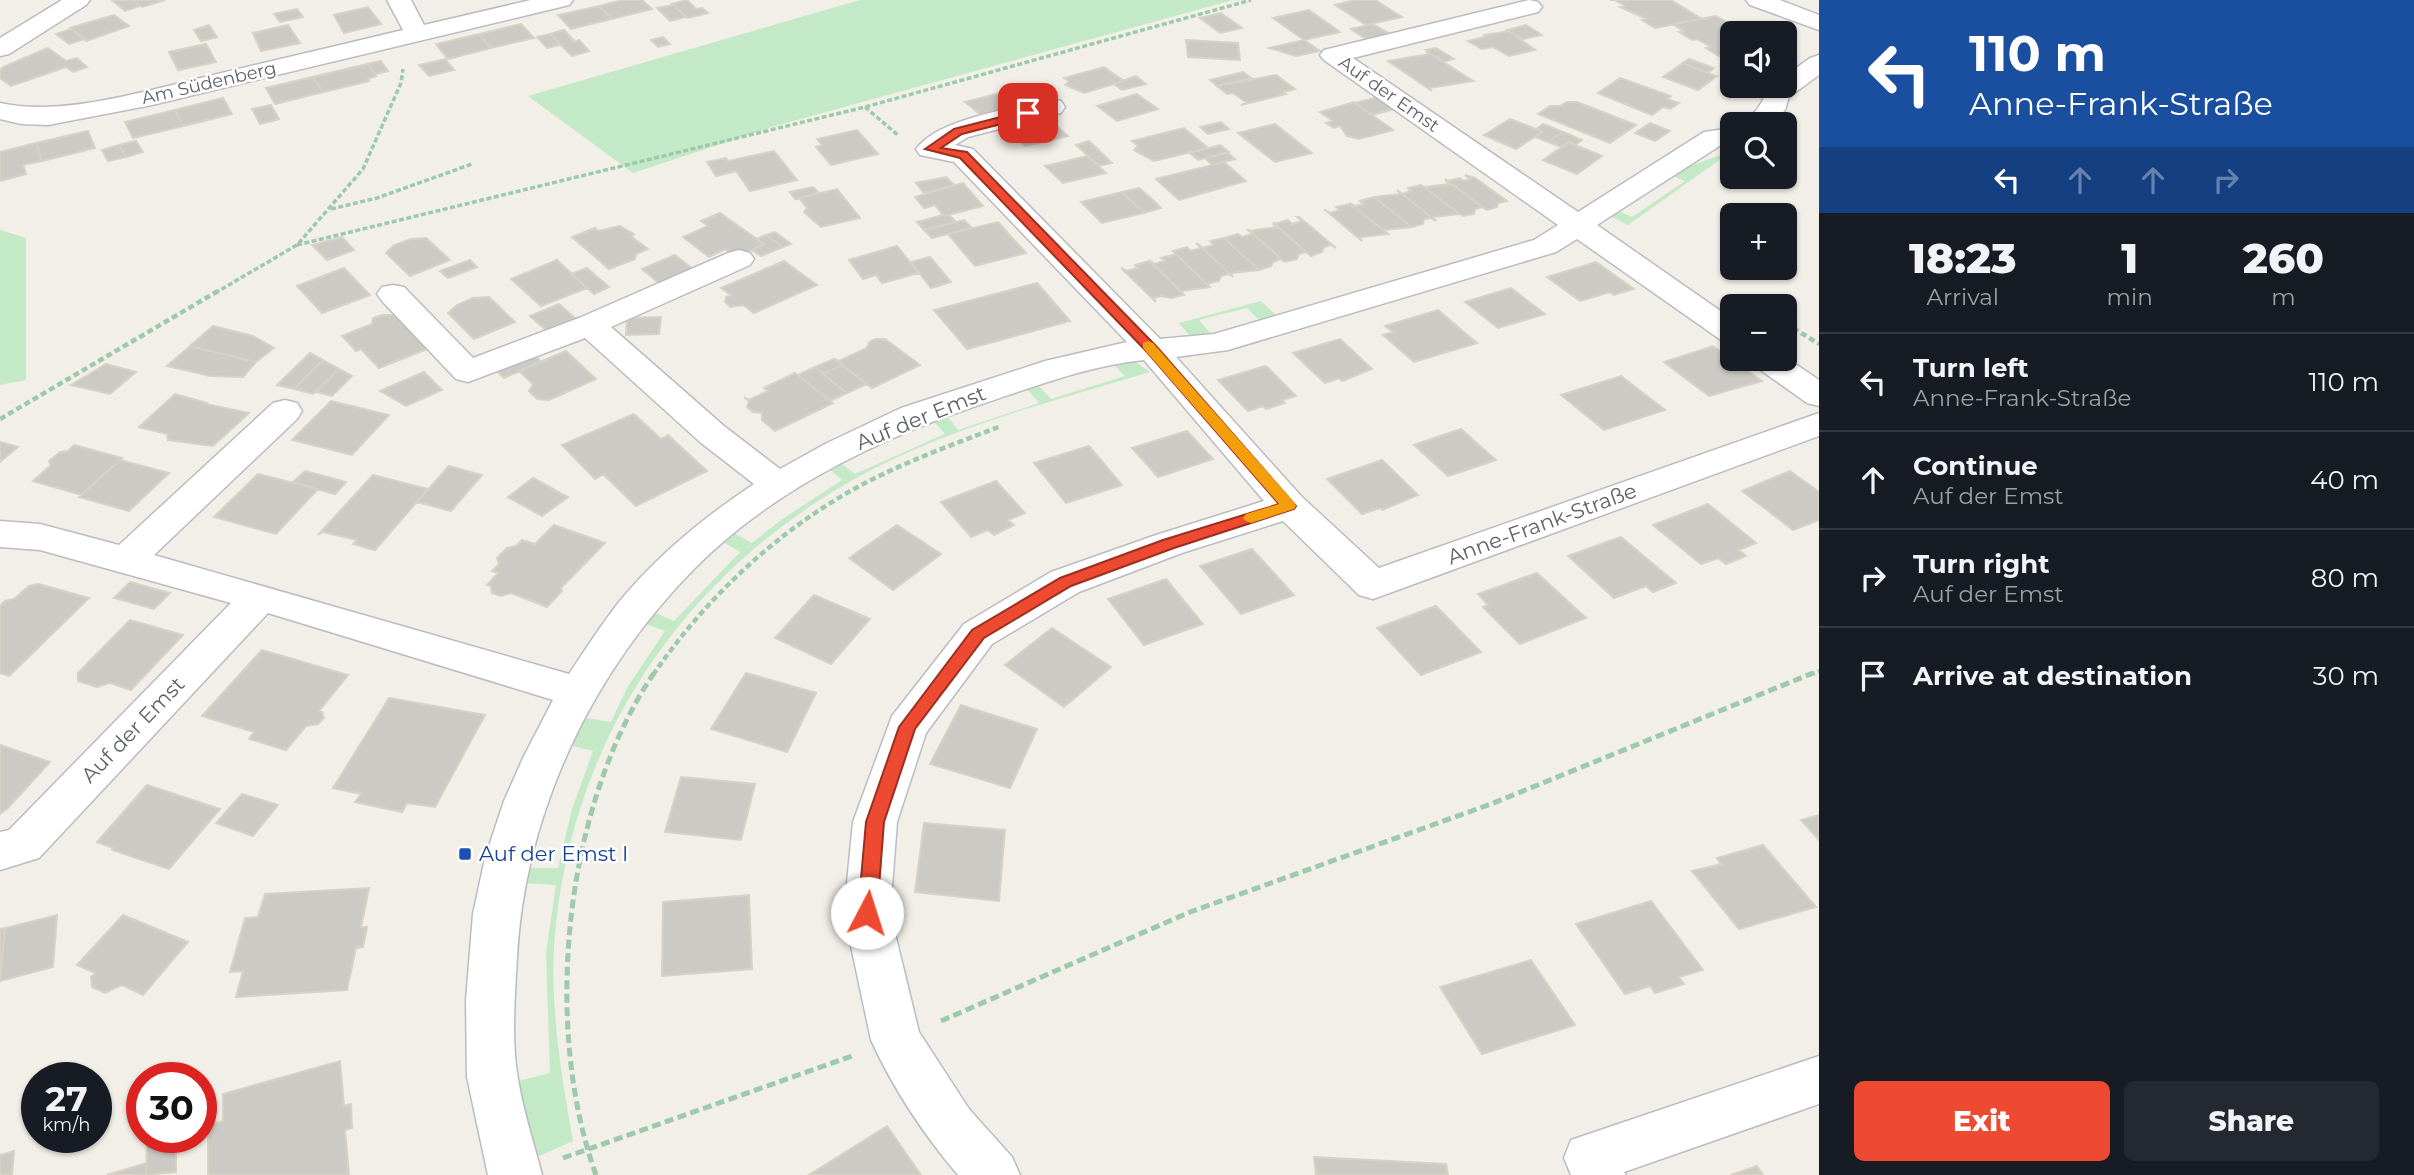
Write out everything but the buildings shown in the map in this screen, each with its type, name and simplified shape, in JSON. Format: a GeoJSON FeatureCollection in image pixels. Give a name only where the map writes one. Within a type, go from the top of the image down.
{"type":"FeatureCollection","features":[{"type":"Feature","properties":{"kind":"street"},"geometry":{"type":"LineString","coordinates":[[0,49],[78,0]]}},
{"type":"Feature","properties":{"kind":"street"},"geometry":{"type":"LineString","coordinates":[[399,0],[408,36]]}},
{"type":"Feature","properties":{"kind":"street","name":"Am Südenberg"},"geometry":{"type":"LineString","coordinates":[[0,111],[21,116],[48,117],[152,97],[561,0]]}},
{"type":"Feature","properties":{"kind":"street"},"geometry":{"type":"LineString","coordinates":[[1758,0],[1819,23]]}},
{"type":"Feature","properties":{"kind":"street","name":"Auf der Emst"},"geometry":{"type":"LineString","coordinates":[[1530,7],[1333,55],[1577,226]]}},
{"type":"Feature","properties":{"kind":"street"},"geometry":{"type":"LineString","coordinates":[[1770,112],[1777,94],[1819,63]]}},
{"type":"Feature","properties":{"kind":"street"},"geometry":{"type":"LineString","coordinates":[[1052,107],[958,131],[930,149],[963,155],[1152,349]]}},
{"type":"Feature","properties":{"kind":"street","name":"Auf der Emst"},"geometry":{"type":"LineString","coordinates":[[514,1175],[492,1077],[490,1000],[496,914],[508,858],[526,801],[544,758],[578,692],[633,612],[683,557],[738,512],[778,485],[837,452],[913,416],[1058,368],[1114,354],[1217,343],[1545,246],[1714,138],[1720,137]]}},
{"type":"Feature","properties":{"kind":"street"},"geometry":{"type":"LineString","coordinates":[[1577,226],[1720,325]]}},
{"type":"Feature","properties":{"kind":"street"},"geometry":{"type":"LineString","coordinates":[[393,293],[468,372],[590,325],[738,259]]}},
{"type":"Feature","properties":{"kind":"street"},"geometry":{"type":"LineString","coordinates":[[590,325],[712,434],[778,485]]}},
{"type":"Feature","properties":{"kind":"street","name":"Anne-Frank-Straße"},"geometry":{"type":"LineString","coordinates":[[1152,349],[1289,506],[1373,585],[1819,424]]}},
{"type":"Feature","properties":{"kind":"street"},"geometry":{"type":"LineString","coordinates":[[1784,371],[1819,396]]}},
{"type":"Feature","properties":{"kind":"street"},"geometry":{"type":"LineString","coordinates":[[126,560],[285,411]]}},
{"type":"Feature","properties":{"kind":"street"},"geometry":{"type":"LineString","coordinates":[[993,1175],[951,1127],[896,1040],[867,913],[875,822],[907,727],[978,634],[1065,582],[1169,544],[1289,506]]}},
{"type":"Feature","properties":{"kind":"street"},"geometry":{"type":"LineString","coordinates":[[0,534],[40,537],[126,560],[578,692]]}},
{"type":"Feature","properties":{"kind":"street","name":"Auf der Emst"},"geometry":{"type":"LineString","coordinates":[[0,851],[23,845],[260,597]]}},
{"type":"Feature","properties":{"kind":"street"},"geometry":{"type":"LineString","coordinates":[[1599,1175],[1590,1158],[1819,1080]]}},
{"type":"Feature","properties":{"kind":"path"},"geometry":{"type":"LineString","coordinates":[[0,419],[297,245],[864,107],[1251,0]]}},
{"type":"Feature","properties":{"kind":"path"},"geometry":{"type":"LineString","coordinates":[[297,245],[363,169],[401,83],[408,36]]}},
{"type":"Feature","properties":{"kind":"path"},"geometry":{"type":"LineString","coordinates":[[330,209],[377,198],[472,163]]}},
{"type":"Feature","properties":{"kind":"path"},"geometry":{"type":"LineString","coordinates":[[1797,330],[1819,344]]}},
{"type":"Feature","properties":{"kind":"path"},"geometry":{"type":"LineString","coordinates":[[596,1175],[585,1149],[569,1033],[567,951],[577,859],[601,778],[638,696],[698,615],[766,549],[838,499],[921,457],[1010,423]]}},
{"type":"Feature","properties":{"kind":"path"},"geometry":{"type":"LineString","coordinates":[[553,1162],[896,1040],[1190,912],[1491,804],[1819,671]]}},
{"type":"Feature","properties":{"kind":"green space"},"geometry":{"type":"Polygon","coordinates":[[[860,0],[1233,0],[775,126],[633,173],[528,96],[860,0]]]}},
{"type":"Feature","properties":{"kind":"green space"},"geometry":{"type":"Polygon","coordinates":[[[1720,155],[1720,160],[1628,225],[1608,215],[1614,209],[1632,217],[1685,181],[1668,174],[1720,155]]]}},
{"type":"Feature","properties":{"kind":"green space"},"geometry":{"type":"Polygon","coordinates":[[[0,230],[26,238],[26,380],[0,385],[0,230]]]}},
{"type":"Feature","properties":{"kind":"green space"},"geometry":{"type":"Polygon","coordinates":[[[1261,301],[1276,315],[1259,320],[1247,308],[1199,320],[1210,333],[1189,335],[1179,323],[1261,301]]]}},
{"type":"Feature","properties":{"kind":"green space"},"geometry":{"type":"Polygon","coordinates":[[[1123,361],[1137,363],[1150,372],[1008,415],[938,440],[871,470],[807,509],[749,554],[697,605],[653,661],[616,723],[587,789],[566,860],[555,934],[554,986],[560,1064],[573,1141],[530,1160],[515,1082],[550,1073],[546,953],[556,885],[522,883],[525,868],[558,868],[572,809],[593,751],[565,744],[581,717],[611,722],[627,688],[665,631],[641,622],[651,611],[674,621],[740,552],[721,541],[734,533],[752,543],[781,520],[842,480],[828,468],[838,461],[855,474],[945,434],[933,420],[946,415],[958,430],[1039,403],[1027,389],[1039,386],[1051,399],[1125,376],[1113,364],[1123,361]]]}},
{"type":"Feature","properties":{"kind":"slow traffic"},"geometry":{"type":"LineString","coordinates":[[1148,346],[1289,506],[1251,518]]}},
{"type":"Feature","properties":{"kind":"place","name":"Auf der Emst I"},"geometry":{"type":"Point","coordinates":[465,854]}},
{"type":"Feature","properties":{"kind":"route"},"geometry":{"type":"LineString","coordinates":[[867,913],[875,822],[907,727],[978,634],[1065,582],[1169,544],[1289,506],[1152,349],[963,155],[930,149],[958,131],[1028,113]]}}]}
